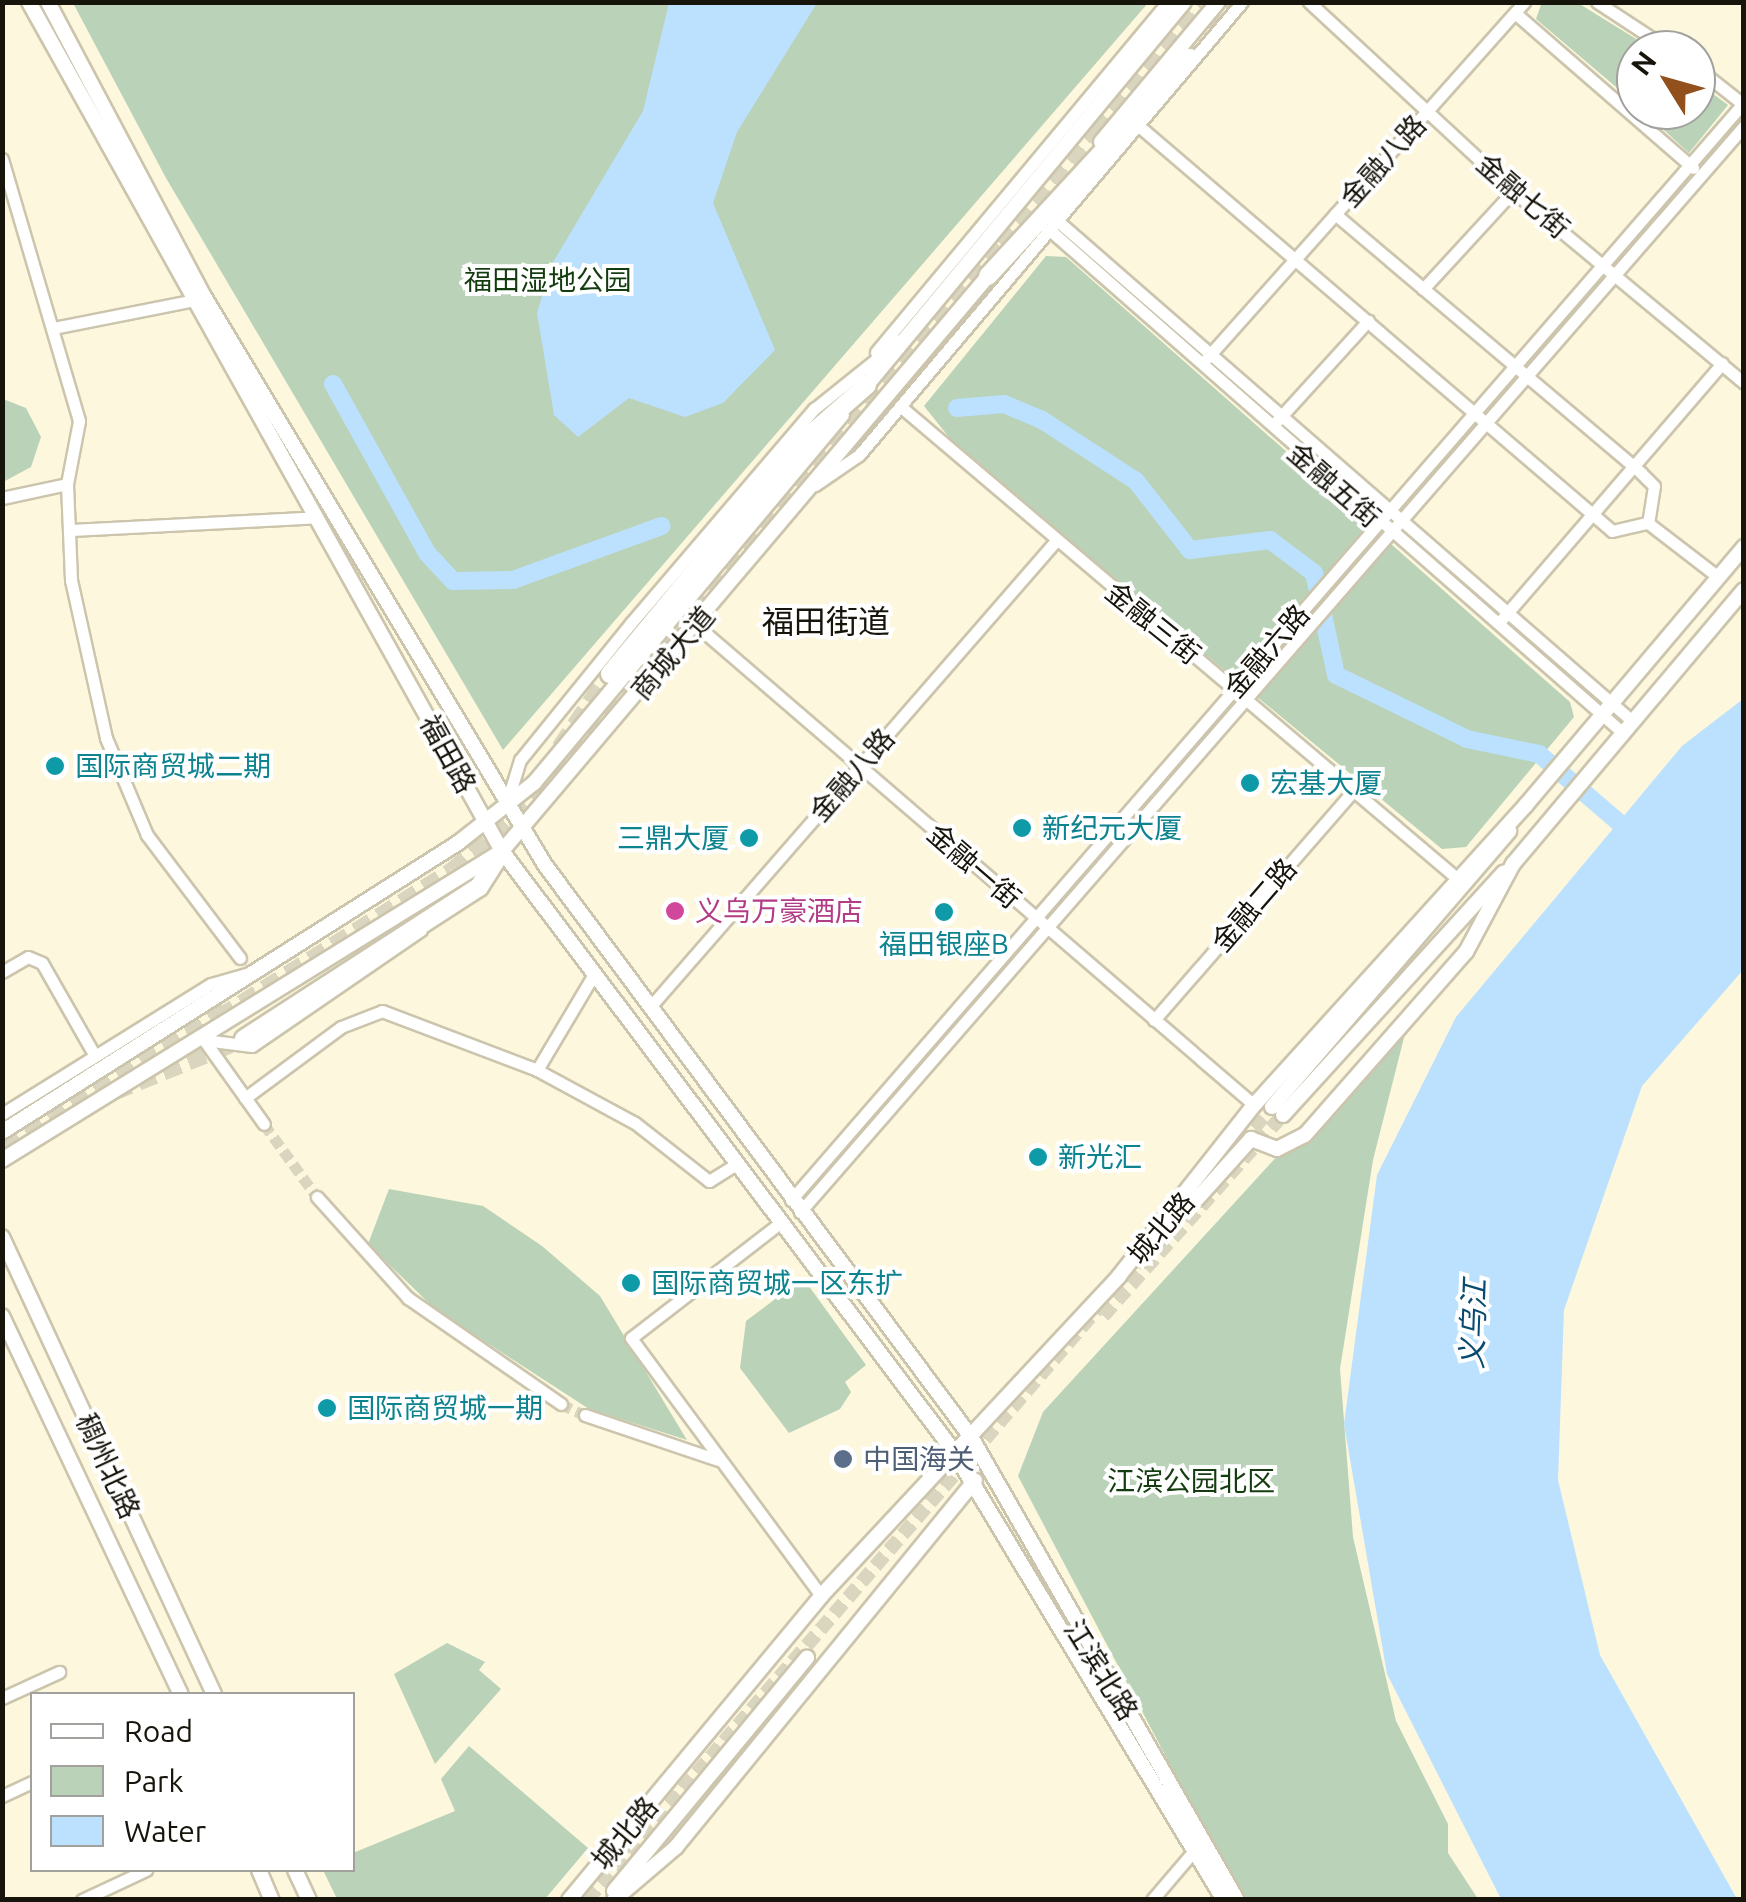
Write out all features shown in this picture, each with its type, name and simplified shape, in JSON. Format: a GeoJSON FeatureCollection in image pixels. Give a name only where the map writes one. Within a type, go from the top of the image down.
{"type":"FeatureCollection","features":[{"type":"Feature","properties":{"kind":"highway"},"geometry":{"type":"LineString","coordinates":[[988,276],[1189,58]]}},
{"type":"Feature","properties":{"kind":"highway"},"geometry":{"type":"LineString","coordinates":[[610,674],[801,442],[867,385]]}},
{"type":"Feature","properties":{"kind":"highway"},"geometry":{"type":"LineString","coordinates":[[244,1038],[479,887],[502,851]]}},
{"type":"Feature","properties":{"kind":"main road","name":"福田路"},"geometry":{"type":"LineString","coordinates":[[29,2],[200,299],[524,830],[796,1206],[974,1442]]}},
{"type":"Feature","properties":{"kind":"main road","name":"福田路"},"geometry":{"type":"LineString","coordinates":[[48,2],[317,518],[502,851],[952,1449]]}},
{"type":"Feature","properties":{"kind":"main road","name":"商城大道"},"geometry":{"type":"LineString","coordinates":[[2,1132],[254,972],[507,802],[594,714],[1184,2]]}},
{"type":"Feature","properties":{"kind":"main road","name":"商城大道"},"geometry":{"type":"LineString","coordinates":[[2,1160],[204,1040],[502,851],[524,830],[1218,2]]}},
{"type":"Feature","properties":{"kind":"main road","name":"城北路"},"geometry":{"type":"LineString","coordinates":[[974,1442],[1187,1198],[1254,1104],[1453,875],[1531,800],[1744,547]]}},
{"type":"Feature","properties":{"kind":"main road","name":"城北路"},"geometry":{"type":"LineString","coordinates":[[569,1900],[821,1596],[952,1449],[974,1442],[1251,1139],[1278,1150],[1305,1135],[1466,952],[1513,864],[1744,590]]}},
{"type":"Feature","properties":{"kind":"main road"},"geometry":{"type":"LineString","coordinates":[[1513,864],[1278,1111],[1531,800]]}},
{"type":"Feature","properties":{"kind":"main road","name":"稠州北路"},"geometry":{"type":"LineString","coordinates":[[2,1237],[213,1692]]}},
{"type":"Feature","properties":{"kind":"main road","name":"稠州北路"},"geometry":{"type":"LineString","coordinates":[[2,1316],[180,1692]]}},
{"type":"Feature","properties":{"kind":"main road"},"geometry":{"type":"LineString","coordinates":[[974,1442],[974,1486]]}},
{"type":"Feature","properties":{"kind":"main road","name":"江滨北路"},"geometry":{"type":"LineString","coordinates":[[974,1442],[1011,1520],[1199,1845],[1224,1900]]}},
{"type":"Feature","properties":{"kind":"main road","name":"江滨北路"},"geometry":{"type":"LineString","coordinates":[[952,1449],[1237,1900]]}},
{"type":"Feature","properties":{"kind":"main road","name":"城北路"},"geometry":{"type":"LineString","coordinates":[[614,1900],[676,1847],[974,1486]]}},
{"type":"Feature","properties":{"kind":"main road"},"geometry":{"type":"LineString","coordinates":[[607,1900],[807,1658]]}},
{"type":"Feature","properties":{"kind":"main road"},"geometry":{"type":"LineString","coordinates":[[260,1872],[272,1900]]}},
{"type":"Feature","properties":{"kind":"main road"},"geometry":{"type":"LineString","coordinates":[[296,1872],[309,1900]]}},
{"type":"Feature","properties":{"kind":"street"},"geometry":{"type":"LineString","coordinates":[[507,802],[520,760],[606,653],[806,419],[867,362],[1168,2]]}},
{"type":"Feature","properties":{"kind":"street"},"geometry":{"type":"LineString","coordinates":[[811,488],[859,455],[1056,227],[1242,2]]}},
{"type":"Feature","properties":{"kind":"street","name":"金融七街"},"geometry":{"type":"LineString","coordinates":[[1309,2],[1513,191],[1744,383]]}},
{"type":"Feature","properties":{"kind":"street","name":"金融八路"},"geometry":{"type":"LineString","coordinates":[[1205,360],[1524,2]]}},
{"type":"Feature","properties":{"kind":"street"},"geometry":{"type":"LineString","coordinates":[[1597,2],[1640,30]]}},
{"type":"Feature","properties":{"kind":"street"},"geometry":{"type":"LineString","coordinates":[[1515,13],[1701,174]]}},
{"type":"Feature","properties":{"kind":"street"},"geometry":{"type":"LineString","coordinates":[[1716,83],[1743,103]]}},
{"type":"Feature","properties":{"kind":"street","name":"金融六路"},"geometry":{"type":"LineString","coordinates":[[796,1206],[1035,918],[1743,103]]}},
{"type":"Feature","properties":{"kind":"street","name":"金融六路"},"geometry":{"type":"LineString","coordinates":[[796,1206],[1047,929],[1744,126]]}},
{"type":"Feature","properties":{"kind":"street"},"geometry":{"type":"LineString","coordinates":[[1140,127],[1612,531],[1648,523]]}},
{"type":"Feature","properties":{"kind":"street"},"geometry":{"type":"LineString","coordinates":[[2,158],[82,444],[68,484],[71,580],[106,738],[147,835],[240,958]]}},
{"type":"Feature","properties":{"kind":"street"},"geometry":{"type":"LineString","coordinates":[[1424,290],[1513,191]]}},
{"type":"Feature","properties":{"kind":"street"},"geometry":{"type":"LineString","coordinates":[[1334,214],[1654,486],[1648,523]]}},
{"type":"Feature","properties":{"kind":"street","name":"金融五街"},"geometry":{"type":"LineString","coordinates":[[1056,227],[1205,360],[1270,429],[1378,524],[1600,717],[1626,726]]}},
{"type":"Feature","properties":{"kind":"street"},"geometry":{"type":"LineString","coordinates":[[52,328],[200,299]]}},
{"type":"Feature","properties":{"kind":"street"},"geometry":{"type":"LineString","coordinates":[[1270,429],[1368,321]]}},
{"type":"Feature","properties":{"kind":"street"},"geometry":{"type":"LineString","coordinates":[[867,362],[908,336]]}},
{"type":"Feature","properties":{"kind":"street","name":"金融五街"},"geometry":{"type":"LineString","coordinates":[[1205,360],[1282,417],[1613,702],[1626,726]]}},
{"type":"Feature","properties":{"kind":"street"},"geometry":{"type":"LineString","coordinates":[[1496,625],[1722,363]]}},
{"type":"Feature","properties":{"kind":"street","name":"金融三街"},"geometry":{"type":"LineString","coordinates":[[900,406],[1054,542],[1247,699],[1453,875]]}},
{"type":"Feature","properties":{"kind":"street"},"geometry":{"type":"LineString","coordinates":[[2,498],[68,484]]}},
{"type":"Feature","properties":{"kind":"street"},"geometry":{"type":"LineString","coordinates":[[72,530],[317,518]]}},
{"type":"Feature","properties":{"kind":"street"},"geometry":{"type":"LineString","coordinates":[[1648,523],[1718,577]]}},
{"type":"Feature","properties":{"kind":"street","name":"金融八路"},"geometry":{"type":"LineString","coordinates":[[650,1007],[1054,542]]}},
{"type":"Feature","properties":{"kind":"street","name":"金融一街"},"geometry":{"type":"LineString","coordinates":[[696,625],[1254,1104]]}},
{"type":"Feature","properties":{"kind":"street","name":"金融二路"},"geometry":{"type":"LineString","coordinates":[[1154,1020],[1354,790]]}},
{"type":"Feature","properties":{"kind":"street"},"geometry":{"type":"LineString","coordinates":[[204,1040],[252,1046],[393,957],[430,918]]}},
{"type":"Feature","properties":{"kind":"street"},"geometry":{"type":"LineString","coordinates":[[2,972],[28,958],[42,964],[95,1056]]}},
{"type":"Feature","properties":{"kind":"street"},"geometry":{"type":"LineString","coordinates":[[2,1114],[211,984],[254,972]]}},
{"type":"Feature","properties":{"kind":"street"},"geometry":{"type":"LineString","coordinates":[[537,1070],[594,974]]}},
{"type":"Feature","properties":{"kind":"street"},"geometry":{"type":"LineString","coordinates":[[245,1098],[341,1027],[382,1011],[537,1070],[635,1123],[709,1181],[736,1164]]}},
{"type":"Feature","properties":{"kind":"street"},"geometry":{"type":"LineString","coordinates":[[204,1040],[264,1124]]}},
{"type":"Feature","properties":{"kind":"street"},"geometry":{"type":"LineString","coordinates":[[317,1197],[408,1298],[561,1404]]}},
{"type":"Feature","properties":{"kind":"street"},"geometry":{"type":"LineString","coordinates":[[780,1223],[631,1338],[821,1596]]}},
{"type":"Feature","properties":{"kind":"street"},"geometry":{"type":"LineString","coordinates":[[585,1415],[718,1460]]}},
{"type":"Feature","properties":{"kind":"street"},"geometry":{"type":"LineString","coordinates":[[2,1698],[59,1672]]}},
{"type":"Feature","properties":{"kind":"street"},"geometry":{"type":"LineString","coordinates":[[2,1796],[30,1783]]}},
{"type":"Feature","properties":{"kind":"street"},"geometry":{"type":"LineString","coordinates":[[1152,1900],[1199,1845]]}},
{"type":"Feature","properties":{"kind":"street"},"geometry":{"type":"LineString","coordinates":[[82,1900],[142,1872]]}},
{"type":"Feature","properties":{"kind":"green space"},"geometry":{"type":"Polygon","coordinates":[[[1542,2],[1578,3],[1622,30],[1616,30],[1616,87],[1536,19],[1542,2]]]}},
{"type":"Feature","properties":{"kind":"green space","name":"福田湿地公园"},"geometry":{"type":"Polygon","coordinates":[[[73,3],[1148,3],[503,750],[166,178],[73,3]]]}},
{"type":"Feature","properties":{"kind":"green space"},"geometry":{"type":"Polygon","coordinates":[[[1716,96],[1728,105],[1716,120],[1716,96]]]}},
{"type":"Feature","properties":{"kind":"green space"},"geometry":{"type":"Polygon","coordinates":[[[1664,130],[1708,130],[1689,153],[1664,130]]]}},
{"type":"Feature","properties":{"kind":"green space"},"geometry":{"type":"Polygon","coordinates":[[[1046,256],[1066,257],[1570,702],[1574,717],[1466,847],[1442,849],[964,456],[924,406],[1046,256]]]}},
{"type":"Feature","properties":{"kind":"green space"},"geometry":{"type":"Polygon","coordinates":[[[3,399],[26,408],[41,437],[31,467],[3,482],[3,399]]]}},
{"type":"Feature","properties":{"kind":"green space","name":"江滨公园北区"},"geometry":{"type":"Polygon","coordinates":[[[1411,1010],[1373,1160],[1340,1369],[1353,1537],[1396,1721],[1448,1824],[1448,1853],[1478,1899],[1241,1899],[1018,1476],[1043,1412],[1411,1010]]]}},
{"type":"Feature","properties":{"kind":"green space"},"geometry":{"type":"Polygon","coordinates":[[[389,1189],[483,1206],[542,1246],[600,1296],[687,1440],[589,1409],[435,1309],[368,1244],[389,1189]]]}},
{"type":"Feature","properties":{"kind":"green space"},"geometry":{"type":"Polygon","coordinates":[[[803,1278],[866,1365],[845,1382],[851,1392],[840,1409],[789,1433],[740,1368],[746,1321],[803,1278]]]}},
{"type":"Feature","properties":{"kind":"green space"},"geometry":{"type":"Polygon","coordinates":[[[447,1643],[485,1662],[479,1670],[501,1689],[435,1764],[394,1674],[447,1643]]]}},
{"type":"Feature","properties":{"kind":"green space"},"geometry":{"type":"Polygon","coordinates":[[[469,1746],[588,1848],[545,1899],[337,1899],[324,1872],[355,1872],[355,1852],[455,1811],[441,1779],[469,1746]]]}},
{"type":"Feature","properties":{"kind":"water"},"geometry":{"type":"Polygon","coordinates":[[[669,3],[817,3],[737,132],[713,203],[775,350],[723,403],[685,417],[629,398],[578,437],[554,415],[537,313],[552,264],[643,111],[669,3]]]}},
{"type":"Feature","properties":{"kind":"water","name":"义乌江"},"geometry":{"type":"Polygon","coordinates":[[[1743,699],[1743,970],[1642,1086],[1564,1310],[1558,1480],[1600,1655],[1737,1899],[1501,1899],[1387,1674],[1344,1424],[1377,1175],[1456,1017],[1682,746],[1743,699]]]}},
{"type":"Feature","properties":{"kind":"waterway"},"geometry":{"type":"LineString","coordinates":[[333,384],[427,553],[453,581],[513,580],[661,526]]}},
{"type":"Feature","properties":{"kind":"waterway"},"geometry":{"type":"LineString","coordinates":[[957,408],[1004,404],[1042,420],[1136,481],[1190,550],[1270,540],[1314,573],[1336,675],[1467,739],[1539,754],[1637,838]]}},
{"type":"Feature","properties":{"kind":"tunnel"},"geometry":{"type":"LineString","coordinates":[[1091,128],[1198,2]]}},
{"type":"Feature","properties":{"kind":"tunnel"},"geometry":{"type":"LineString","coordinates":[[1212,31],[1233,2]]}},
{"type":"Feature","properties":{"kind":"tunnel"},"geometry":{"type":"LineString","coordinates":[[1004,247],[1109,122]]}},
{"type":"Feature","properties":{"kind":"tunnel"},"geometry":{"type":"LineString","coordinates":[[533,794],[1005,233]]}},
{"type":"Feature","properties":{"kind":"tunnel"},"geometry":{"type":"LineString","coordinates":[[560,748],[610,674]]}},
{"type":"Feature","properties":{"kind":"tunnel"},"geometry":{"type":"LineString","coordinates":[[219,1018],[452,871],[546,791]]}},
{"type":"Feature","properties":{"kind":"tunnel"},"geometry":{"type":"LineString","coordinates":[[2,1145],[227,1003]]}},
{"type":"Feature","properties":{"kind":"tunnel"},"geometry":{"type":"LineString","coordinates":[[113,1092],[241,1040]]}},
{"type":"Feature","properties":{"kind":"tunnel"},"geometry":{"type":"LineString","coordinates":[[1240,1144],[1272,1107]]}},
{"type":"Feature","properties":{"kind":"tunnel"},"geometry":{"type":"LineString","coordinates":[[1103,1316],[1283,1115]]}},
{"type":"Feature","properties":{"kind":"tunnel"},"geometry":{"type":"LineString","coordinates":[[264,1124],[317,1197]]}},
{"type":"Feature","properties":{"kind":"tunnel"},"geometry":{"type":"LineString","coordinates":[[1135,1265],[1203,1187]]}},
{"type":"Feature","properties":{"kind":"tunnel"},"geometry":{"type":"LineString","coordinates":[[587,1900],[1105,1300]]}},
{"type":"Feature","properties":{"kind":"tunnel"},"geometry":{"type":"LineString","coordinates":[[561,1404],[585,1415]]}},
{"type":"Feature","properties":{"kind":"place","name":"国际商贸城二期"},"geometry":{"type":"Point","coordinates":[55,766]}},
{"type":"Feature","properties":{"kind":"place","name":"宏基大厦"},"geometry":{"type":"Point","coordinates":[1250,783]}},
{"type":"Feature","properties":{"kind":"place","name":"新纪元大厦"},"geometry":{"type":"Point","coordinates":[1022,828]}},
{"type":"Feature","properties":{"kind":"place","name":"三鼎大厦"},"geometry":{"type":"Point","coordinates":[749,838]}},
{"type":"Feature","properties":{"kind":"place","name":"义乌万豪酒店"},"geometry":{"type":"Point","coordinates":[675,911]}},
{"type":"Feature","properties":{"kind":"place","name":"福田银座B"},"geometry":{"type":"Point","coordinates":[944,912]}},
{"type":"Feature","properties":{"kind":"place","name":"新光汇"},"geometry":{"type":"Point","coordinates":[1038,1157]}},
{"type":"Feature","properties":{"kind":"place","name":"国际商贸城一区东扩"},"geometry":{"type":"Point","coordinates":[631,1283]}},
{"type":"Feature","properties":{"kind":"place","name":"国际商贸城一期"},"geometry":{"type":"Point","coordinates":[327,1408]}},
{"type":"Feature","properties":{"kind":"place","name":"中国海关"},"geometry":{"type":"Point","coordinates":[843,1459]}},
{"type":"Feature","properties":{"kind":"district","name":"福田街道"},"geometry":{"type":"Point","coordinates":[826,621]}}]}
